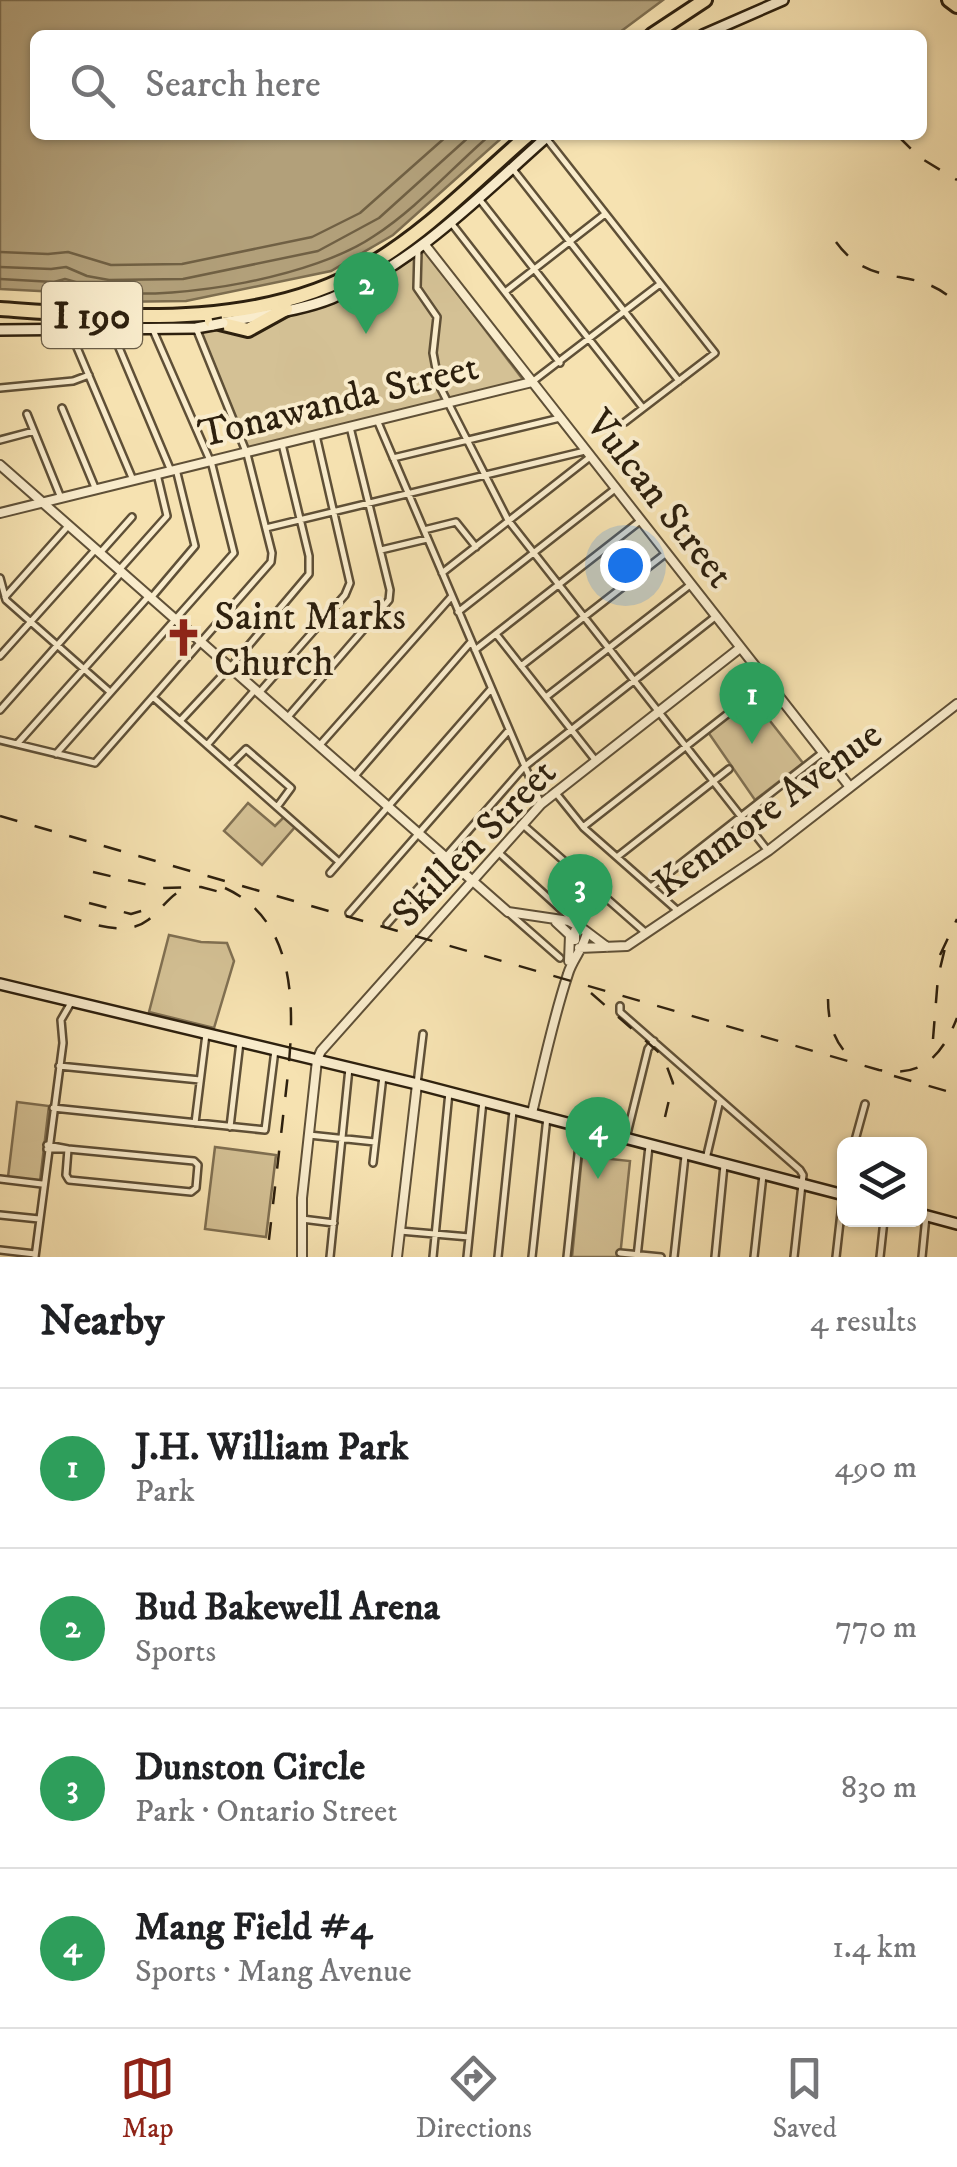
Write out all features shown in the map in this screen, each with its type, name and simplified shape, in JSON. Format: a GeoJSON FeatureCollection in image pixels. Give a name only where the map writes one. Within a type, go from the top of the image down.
{"type":"FeatureCollection","features":[{"type":"Feature","properties":{"kind":"highway"},"geometry":{"type":"LineString","coordinates":[[649,30],[693,0]]}},
{"type":"Feature","properties":{"kind":"highway"},"geometry":{"type":"LineString","coordinates":[[660,30],[705,0]]}},
{"type":"Feature","properties":{"kind":"highway"},"geometry":{"type":"LineString","coordinates":[[949,0],[957,6]]}},
{"type":"Feature","properties":{"kind":"highway","name":"I 190"},"geometry":{"type":"LineString","coordinates":[[0,306],[184,308],[254,300],[308,286],[362,262],[401,238],[513,140]]}},
{"type":"Feature","properties":{"kind":"highway","name":"I 190"},"geometry":{"type":"LineString","coordinates":[[0,306],[122,316],[184,315],[283,299],[326,286],[366,268],[434,220],[522,140]]}},
{"type":"Feature","properties":{"kind":"highway"},"geometry":{"type":"LineString","coordinates":[[184,315],[248,330],[286,309]]}},
{"type":"Feature","properties":{"kind":"main road"},"geometry":{"type":"LineString","coordinates":[[714,30],[783,0]]}},
{"type":"Feature","properties":{"kind":"main road"},"geometry":{"type":"LineString","coordinates":[[0,330],[196,328],[332,298],[382,274],[421,248],[544,140]]}},
{"type":"Feature","properties":{"kind":"main road"},"geometry":{"type":"LineString","coordinates":[[0,984],[837,1191]]}},
{"type":"Feature","properties":{"kind":"main road"},"geometry":{"type":"LineString","coordinates":[[927,1216],[957,1224]]}},
{"type":"Feature","properties":{"kind":"street"},"geometry":{"type":"LineString","coordinates":[[551,140],[715,353],[626,422]]}},
{"type":"Feature","properties":{"kind":"street"},"geometry":{"type":"LineString","coordinates":[[512,168],[679,381]]}},
{"type":"Feature","properties":{"kind":"street"},"geometry":{"type":"LineString","coordinates":[[478,198],[644,408]]}},
{"type":"Feature","properties":{"kind":"street"},"geometry":{"type":"LineString","coordinates":[[505,292],[605,214]]}},
{"type":"Feature","properties":{"kind":"street"},"geometry":{"type":"LineString","coordinates":[[450,222],[560,362]]}},
{"type":"Feature","properties":{"kind":"street"},"geometry":{"type":"LineString","coordinates":[[421,248],[416,288],[437,316],[434,361],[447,404],[509,521],[768,851]]}},
{"type":"Feature","properties":{"kind":"street","name":"Vulcan Street"},"geometry":{"type":"LineString","coordinates":[[421,248],[532,382],[850,787]]}},
{"type":"Feature","properties":{"kind":"street","name":"Tonawanda Street"},"geometry":{"type":"LineString","coordinates":[[0,513],[532,382],[660,284]]}},
{"type":"Feature","properties":{"kind":"street"},"geometry":{"type":"LineString","coordinates":[[69,328],[134,480]]}},
{"type":"Feature","properties":{"kind":"street"},"geometry":{"type":"LineString","coordinates":[[17,744],[195,546],[174,470],[110,328]]}},
{"type":"Feature","properties":{"kind":"street"},"geometry":{"type":"LineString","coordinates":[[56,754],[234,552],[210,462],[152,328]]}},
{"type":"Feature","properties":{"kind":"street"},"geometry":{"type":"LineString","coordinates":[[0,740],[95,763],[269,565],[272,553],[247,452],[196,328]]}},
{"type":"Feature","properties":{"kind":"street"},"geometry":{"type":"LineString","coordinates":[[0,388],[73,381],[88,375]]}},
{"type":"Feature","properties":{"kind":"street"},"geometry":{"type":"LineString","coordinates":[[62,408],[96,490]]}},
{"type":"Feature","properties":{"kind":"street"},"geometry":{"type":"LineString","coordinates":[[26,414],[61,498]]}},
{"type":"Feature","properties":{"kind":"street"},"geometry":{"type":"LineString","coordinates":[[393,458],[560,418]]}},
{"type":"Feature","properties":{"kind":"street"},"geometry":{"type":"LineString","coordinates":[[377,420],[540,804]]}},
{"type":"Feature","properties":{"kind":"street"},"geometry":{"type":"LineString","coordinates":[[287,718],[388,603],[390,590],[350,427]]}},
{"type":"Feature","properties":{"kind":"street"},"geometry":{"type":"LineString","coordinates":[[0,440],[34,431]]}},
{"type":"Feature","properties":{"kind":"street"},"geometry":{"type":"LineString","coordinates":[[207,744],[349,588],[350,575],[316,435]]}},
{"type":"Feature","properties":{"kind":"street"},"geometry":{"type":"LineString","coordinates":[[180,721],[307,578],[310,561],[282,444]]}},
{"type":"Feature","properties":{"kind":"street"},"geometry":{"type":"LineString","coordinates":[[266,528],[588,454]]}},
{"type":"Feature","properties":{"kind":"street"},"geometry":{"type":"LineString","coordinates":[[442,573],[588,454]]}},
{"type":"Feature","properties":{"kind":"street"},"geometry":{"type":"LineString","coordinates":[[0,465],[560,958]]}},
{"type":"Feature","properties":{"kind":"street"},"geometry":{"type":"LineString","coordinates":[[0,710],[167,516],[157,474]]}},
{"type":"Feature","properties":{"kind":"street"},"geometry":{"type":"LineString","coordinates":[[458,612],[615,489]]}},
{"type":"Feature","properties":{"kind":"street"},"geometry":{"type":"LineString","coordinates":[[0,656],[132,517]]}},
{"type":"Feature","properties":{"kind":"street"},"geometry":{"type":"LineString","coordinates":[[475,650],[640,521]]}},
{"type":"Feature","properties":{"kind":"street"},"geometry":{"type":"LineString","coordinates":[[424,530],[456,522],[476,547]]}},
{"type":"Feature","properties":{"kind":"street"},"geometry":{"type":"LineString","coordinates":[[5,597],[69,525]]}},
{"type":"Feature","properties":{"kind":"street"},"geometry":{"type":"LineString","coordinates":[[381,550],[427,538]]}},
{"type":"Feature","properties":{"kind":"street"},"geometry":{"type":"LineString","coordinates":[[522,666],[666,553]]}},
{"type":"Feature","properties":{"kind":"street"},"geometry":{"type":"LineString","coordinates":[[0,578],[5,597],[111,692]]}},
{"type":"Feature","properties":{"kind":"street"},"geometry":{"type":"LineString","coordinates":[[546,698],[690,585]]}},
{"type":"Feature","properties":{"kind":"street"},"geometry":{"type":"LineString","coordinates":[[319,746],[452,596]]}},
{"type":"Feature","properties":{"kind":"street"},"geometry":{"type":"LineString","coordinates":[[387,924],[524,766],[716,617]]}},
{"type":"Feature","properties":{"kind":"street"},"geometry":{"type":"LineString","coordinates":[[496,634],[596,760]]}},
{"type":"Feature","properties":{"kind":"street"},"geometry":{"type":"LineString","coordinates":[[354,777],[472,642]]}},
{"type":"Feature","properties":{"kind":"street","name":"Skillen Street"},"geometry":{"type":"LineString","coordinates":[[317,1060],[325,1046],[540,804],[740,648]]}},
{"type":"Feature","properties":{"kind":"street"},"geometry":{"type":"LineString","coordinates":[[582,827],[767,682]]}},
{"type":"Feature","properties":{"kind":"street"},"geometry":{"type":"LineString","coordinates":[[330,873],[492,689]]}},
{"type":"Feature","properties":{"kind":"street"},"geometry":{"type":"LineString","coordinates":[[0,693],[8,700]]}},
{"type":"Feature","properties":{"kind":"street"},"geometry":{"type":"LineString","coordinates":[[153,698],[340,862]]}},
{"type":"Feature","properties":{"kind":"street","name":"Kenmore Avenue"},"geometry":{"type":"LineString","coordinates":[[578,939],[607,948],[627,946],[768,851],[957,704]]}},
{"type":"Feature","properties":{"kind":"street"},"geometry":{"type":"LineString","coordinates":[[348,913],[509,730]]}},
{"type":"Feature","properties":{"kind":"street"},"geometry":{"type":"LineString","coordinates":[[230,765],[246,749],[291,789],[277,806]]}},
{"type":"Feature","properties":{"kind":"street"},"geometry":{"type":"LineString","coordinates":[[650,887],[822,753]]}},
{"type":"Feature","properties":{"kind":"street"},"geometry":{"type":"LineString","coordinates":[[617,857],[729,769]]}},
{"type":"Feature","properties":{"kind":"street"},"geometry":{"type":"LineString","coordinates":[[555,792],[582,827],[678,911]]}},
{"type":"Feature","properties":{"kind":"street"},"geometry":{"type":"LineString","coordinates":[[522,824],[646,933]]}},
{"type":"Feature","properties":{"kind":"street"},"geometry":{"type":"LineString","coordinates":[[498,852],[578,939]]}},
{"type":"Feature","properties":{"kind":"street"},"geometry":{"type":"LineString","coordinates":[[508,912],[542,917],[561,925],[578,939],[607,948]]}},
{"type":"Feature","properties":{"kind":"street"},"geometry":{"type":"LineString","coordinates":[[532,1113],[578,939]]}},
{"type":"Feature","properties":{"kind":"street"},"geometry":{"type":"LineString","coordinates":[[0,1250],[35,1256],[59,1066],[61,1020],[72,1001]]}},
{"type":"Feature","properties":{"kind":"street"},"geometry":{"type":"LineString","coordinates":[[620,1006],[620,1012],[800,1170],[794,1257]]}},
{"type":"Feature","properties":{"kind":"street"},"geometry":{"type":"LineString","coordinates":[[195,1123],[206,1034]]}},
{"type":"Feature","properties":{"kind":"street"},"geometry":{"type":"LineString","coordinates":[[398,1257],[423,1034]]}},
{"type":"Feature","properties":{"kind":"street"},"geometry":{"type":"LineString","coordinates":[[230,1127],[240,1042]]}},
{"type":"Feature","properties":{"kind":"street"},"geometry":{"type":"LineString","coordinates":[[626,1138],[648,1048],[654,1042]]}},
{"type":"Feature","properties":{"kind":"street"},"geometry":{"type":"LineString","coordinates":[[53,1108],[265,1130],[274,1050]]}},
{"type":"Feature","properties":{"kind":"street"},"geometry":{"type":"LineString","coordinates":[[302,1257],[308,1135],[317,1060]]}},
{"type":"Feature","properties":{"kind":"street"},"geometry":{"type":"LineString","coordinates":[[59,1066],[200,1080]]}},
{"type":"Feature","properties":{"kind":"street"},"geometry":{"type":"LineString","coordinates":[[330,1257],[349,1068]]}},
{"type":"Feature","properties":{"kind":"street"},"geometry":{"type":"LineString","coordinates":[[373,1163],[383,1076]]}},
{"type":"Feature","properties":{"kind":"street"},"geometry":{"type":"LineString","coordinates":[[432,1257],[449,1092]]}},
{"type":"Feature","properties":{"kind":"street"},"geometry":{"type":"LineString","coordinates":[[706,1159],[720,1100]]}},
{"type":"Feature","properties":{"kind":"street"},"geometry":{"type":"LineString","coordinates":[[467,1257],[483,1101]]}},
{"type":"Feature","properties":{"kind":"street"},"geometry":{"type":"LineString","coordinates":[[856,1137],[865,1104]]}},
{"type":"Feature","properties":{"kind":"street"},"geometry":{"type":"LineString","coordinates":[[498,1257],[513,1108]]}},
{"type":"Feature","properties":{"kind":"street"},"geometry":{"type":"LineString","coordinates":[[532,1257],[547,1117]]}},
{"type":"Feature","properties":{"kind":"street"},"geometry":{"type":"LineString","coordinates":[[568,1257],[581,1126]]}},
{"type":"Feature","properties":{"kind":"street"},"geometry":{"type":"LineString","coordinates":[[308,1135],[375,1142]]}},
{"type":"Feature","properties":{"kind":"street"},"geometry":{"type":"LineString","coordinates":[[637,1256],[649,1144]]}},
{"type":"Feature","properties":{"kind":"street"},"geometry":{"type":"LineString","coordinates":[[47,1147],[68,1149],[194,1161],[198,1166],[196,1188],[190,1192],[69,1180],[68,1149]]}},
{"type":"Feature","properties":{"kind":"street"},"geometry":{"type":"LineString","coordinates":[[674,1257],[685,1154]]}},
{"type":"Feature","properties":{"kind":"street"},"geometry":{"type":"LineString","coordinates":[[714,1257],[724,1164]]}},
{"type":"Feature","properties":{"kind":"street"},"geometry":{"type":"LineString","coordinates":[[754,1257],[763,1174]]}},
{"type":"Feature","properties":{"kind":"street"},"geometry":{"type":"LineString","coordinates":[[0,1179],[42,1184]]}},
{"type":"Feature","properties":{"kind":"street"},"geometry":{"type":"LineString","coordinates":[[0,1215],[39,1220]]}},
{"type":"Feature","properties":{"kind":"street"},"geometry":{"type":"LineString","coordinates":[[302,1220],[334,1223]]}},
{"type":"Feature","properties":{"kind":"street"},"geometry":{"type":"LineString","coordinates":[[836,1257],[840,1227]]}},
{"type":"Feature","properties":{"kind":"street"},"geometry":{"type":"LineString","coordinates":[[880,1257],[883,1227]]}},
{"type":"Feature","properties":{"kind":"street"},"geometry":{"type":"LineString","coordinates":[[922,1257],[923,1227]]}},
{"type":"Feature","properties":{"kind":"street"},"geometry":{"type":"LineString","coordinates":[[400,1231],[469,1237]]}},
{"type":"Feature","properties":{"kind":"street"},"geometry":{"type":"LineString","coordinates":[[620,1253],[661,1257]]}},
{"type":"Feature","properties":{"kind":"shaded area"},"geometry":{"type":"Polygon","coordinates":[[[425,251],[524,381],[248,448],[201,332],[335,300],[425,251]]]}},
{"type":"Feature","properties":{"kind":"shaded area"},"geometry":{"type":"Polygon","coordinates":[[[752,698],[803,763],[755,800],[708,732],[752,698]]]}},
{"type":"Feature","properties":{"kind":"shaded area"},"geometry":{"type":"Polygon","coordinates":[[[248,803],[275,826],[284,817],[295,827],[262,865],[224,831],[248,803]]]}},
{"type":"Feature","properties":{"kind":"shaded area"},"geometry":{"type":"Polygon","coordinates":[[[169,935],[227,943],[234,961],[214,1028],[149,1012],[169,935]]]}},
{"type":"Feature","properties":{"kind":"shaded area"},"geometry":{"type":"Polygon","coordinates":[[[17,1102],[49,1106],[40,1181],[8,1177],[17,1102]]]}},
{"type":"Feature","properties":{"kind":"shaded area"},"geometry":{"type":"Polygon","coordinates":[[[215,1147],[276,1155],[266,1237],[205,1229],[215,1147]]]}},
{"type":"Feature","properties":{"kind":"shaded area"},"geometry":{"type":"Polygon","coordinates":[[[582,1156],[630,1161],[620,1257],[572,1257],[582,1156]]]}},
{"type":"Feature","properties":{"kind":"water"},"geometry":{"type":"Polygon","coordinates":[[[0,0],[663,0],[623,30],[30,30],[30,140],[499,140],[393,235],[331,271],[186,301],[106,302],[74,296],[63,289],[0,289],[0,0]]]}},
{"type":"Feature","properties":{"kind":"railway"},"geometry":{"type":"LineString","coordinates":[[902,140],[919,157],[957,180]]}},
{"type":"Feature","properties":{"kind":"railway"},"geometry":{"type":"LineString","coordinates":[[836,242],[865,267],[926,284],[957,304]]}},
{"type":"Feature","properties":{"kind":"railway"},"geometry":{"type":"LineString","coordinates":[[0,816],[879,1070],[907,1071],[929,1061],[945,1043],[957,1018]]}},
{"type":"Feature","properties":{"kind":"railway"},"geometry":{"type":"LineString","coordinates":[[93,872],[161,888],[201,887],[220,892]]}},
{"type":"Feature","properties":{"kind":"railway"},"geometry":{"type":"LineString","coordinates":[[225,888],[253,907],[273,932],[290,994],[289,1063],[267,1257]]}},
{"type":"Feature","properties":{"kind":"railway"},"geometry":{"type":"LineString","coordinates":[[64,916],[107,927],[129,928],[148,920],[184,889]]}},
{"type":"Feature","properties":{"kind":"railway"},"geometry":{"type":"LineString","coordinates":[[89,903],[131,914],[155,907]]}},
{"type":"Feature","properties":{"kind":"railway"},"geometry":{"type":"LineString","coordinates":[[940,955],[957,919]]}},
{"type":"Feature","properties":{"kind":"railway"},"geometry":{"type":"LineString","coordinates":[[933,1039],[938,977],[946,944]]}},
{"type":"Feature","properties":{"kind":"railway"},"geometry":{"type":"LineString","coordinates":[[591,993],[663,1056],[673,1083],[665,1117]]}},
{"type":"Feature","properties":{"kind":"railway"},"geometry":{"type":"LineString","coordinates":[[828,999],[834,1034],[855,1061]]}},
{"type":"Feature","properties":{"kind":"railway"},"geometry":{"type":"LineString","coordinates":[[894,1076],[957,1094]]}},
{"type":"Feature","properties":{"kind":"place","name":"Bud Bakewell Arena"},"geometry":{"type":"Point","coordinates":[366,334]}},
{"type":"Feature","properties":{"kind":"place","name":"Saint Marks Church"},"geometry":{"type":"Point","coordinates":[184,638]}},
{"type":"Feature","properties":{"kind":"place","name":"J.H. William Park"},"geometry":{"type":"Point","coordinates":[752,744]}},
{"type":"Feature","properties":{"kind":"place","name":"Dunston Circle"},"geometry":{"type":"Point","coordinates":[580,936]}},
{"type":"Feature","properties":{"kind":"place","name":"Mang Field #4"},"geometry":{"type":"Point","coordinates":[598,1179]}}]}
